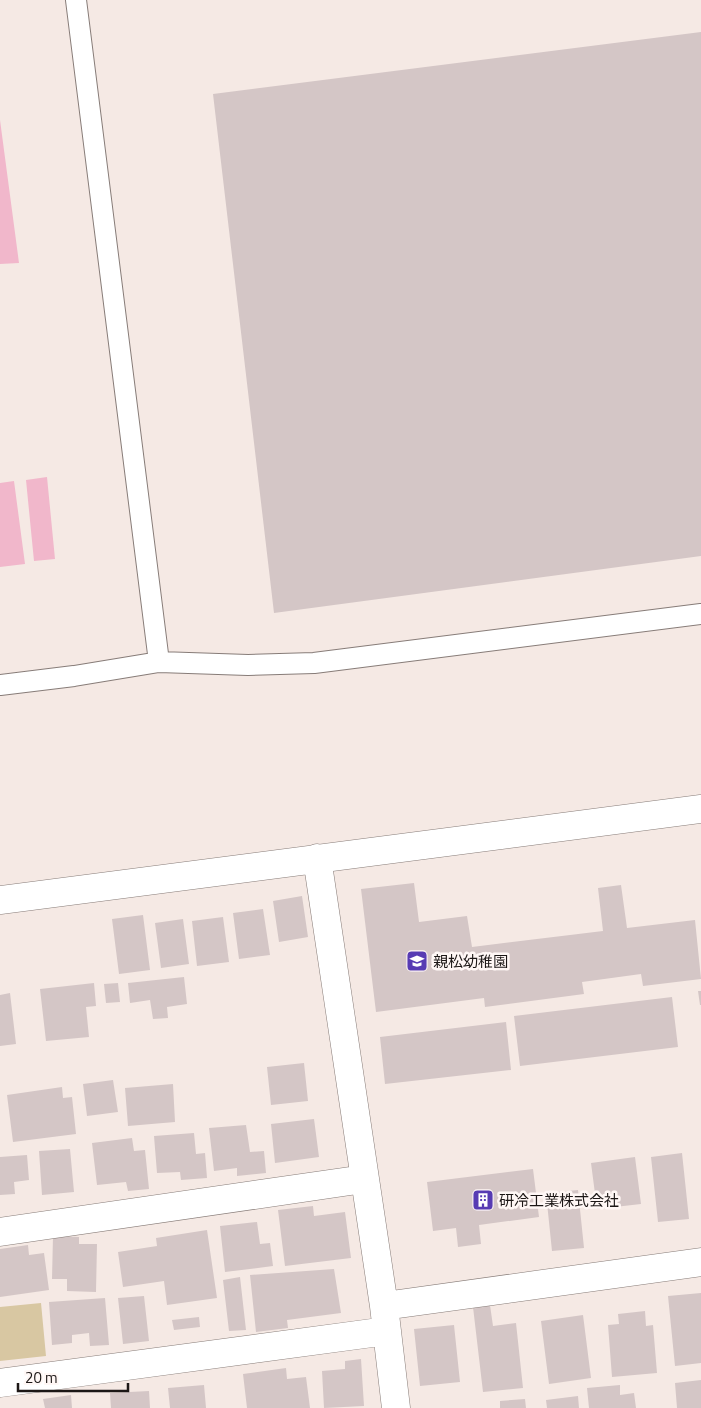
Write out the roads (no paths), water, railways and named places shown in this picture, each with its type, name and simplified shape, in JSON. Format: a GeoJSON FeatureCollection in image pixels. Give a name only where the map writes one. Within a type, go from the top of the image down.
{"type":"FeatureCollection","features":[{"type":"Feature","properties":{"kind":"street"},"geometry":{"type":"LineString","coordinates":[[0,900],[701,809]]}},
{"type":"Feature","properties":{"kind":"street"},"geometry":{"type":"LineString","coordinates":[[317,858],[385,1319],[396,1408]]}},
{"type":"Feature","properties":{"kind":"street"},"geometry":{"type":"LineString","coordinates":[[0,1232],[364,1179]]}},
{"type":"Feature","properties":{"kind":"street"},"geometry":{"type":"LineString","coordinates":[[0,1383],[385,1319],[701,1262]]}},
{"type":"Feature","properties":{"kind":"lane"},"geometry":{"type":"LineString","coordinates":[[76,0],[159,662]]}},
{"type":"Feature","properties":{"kind":"lane"},"geometry":{"type":"LineString","coordinates":[[0,685],[74,676],[159,662],[248,665],[314,663],[701,614]]}},
{"type":"Feature","properties":{"kind":"place","name":"親松幼稚園"},"geometry":{"type":"Point","coordinates":[417,961]}},
{"type":"Feature","properties":{"kind":"place","name":"研冷工業株式会社"},"geometry":{"type":"Point","coordinates":[483,1200]}}]}
